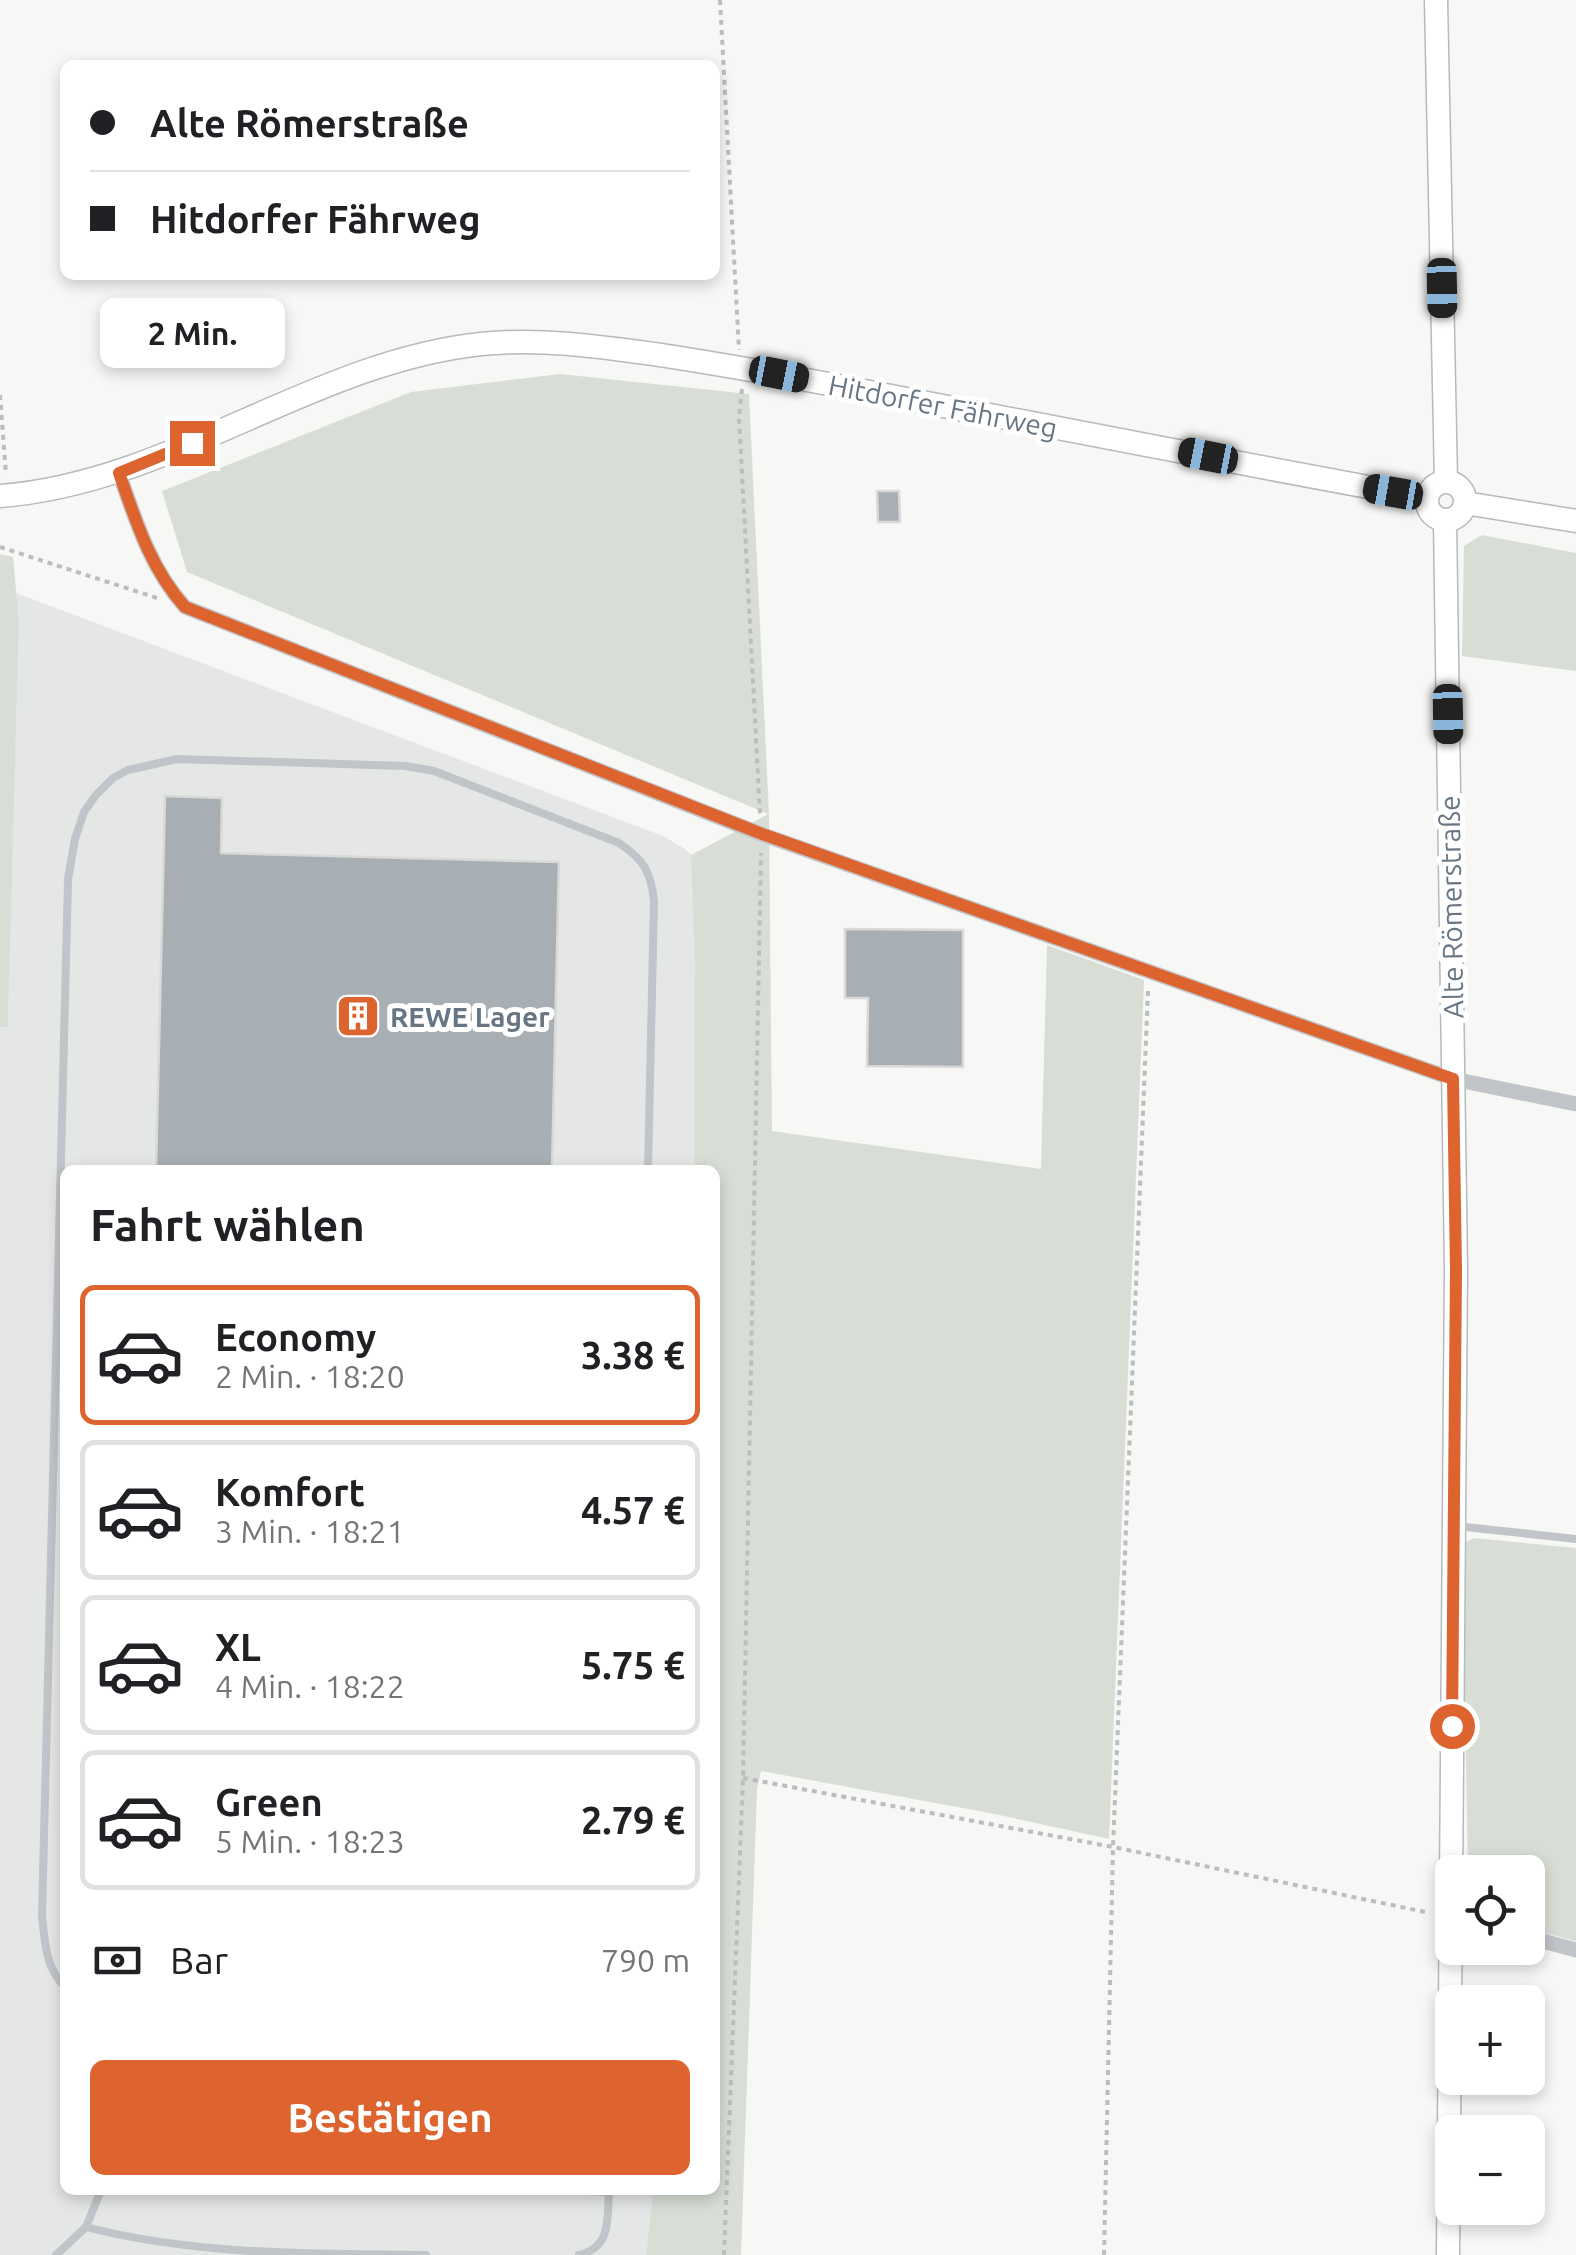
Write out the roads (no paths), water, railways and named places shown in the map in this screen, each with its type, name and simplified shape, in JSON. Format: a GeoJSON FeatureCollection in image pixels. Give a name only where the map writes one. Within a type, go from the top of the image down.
{"type":"FeatureCollection","features":[{"type":"Feature","properties":{"kind":"street"},"geometry":{"type":"LineString","coordinates":[[1436,0],[1446,481]]}},
{"type":"Feature","properties":{"kind":"street","name":"Hitdorfer Fährweg"},"geometry":{"type":"LineString","coordinates":[[4,495],[44,491],[119,473],[356,375],[421,354],[527,342],[578,344],[740,366],[1427,498]]}},
{"type":"Feature","properties":{"kind":"street"},"geometry":{"type":"LineString","coordinates":[[119,473],[146,548],[170,590],[185,607],[762,834],[1453,1079],[1576,1104]]}},
{"type":"Feature","properties":{"kind":"street"},"geometry":{"type":"LineString","coordinates":[[1446,481],[1460,488],[1465,503],[1458,516],[1445,520],[1432,514],[1427,498],[1434,485],[1446,481]]}},
{"type":"Feature","properties":{"kind":"street"},"geometry":{"type":"LineString","coordinates":[[1465,503],[1576,521]]}},
{"type":"Feature","properties":{"kind":"street","name":"Alte Römerstraße"},"geometry":{"type":"LineString","coordinates":[[1445,520],[1456,1270],[1452,1855]]}},
{"type":"Feature","properties":{"kind":"street"},"geometry":{"type":"LineString","coordinates":[[1545,1942],[1576,1950]]}},
{"type":"Feature","properties":{"kind":"street","name":"Alte Römerstraße"},"geometry":{"type":"LineString","coordinates":[[1448,2255],[1451,1965]]}},
{"type":"Feature","properties":{"kind":"lane"},"geometry":{"type":"LineString","coordinates":[[61,1165],[68,879],[75,839],[84,812],[113,778],[128,770],[177,760],[406,766],[455,778],[619,843],[634,853],[651,875],[654,900],[648,1165]]}},
{"type":"Feature","properties":{"kind":"lane"},"geometry":{"type":"LineString","coordinates":[[60,1198],[42,1916],[46,1954],[60,1981]]}},
{"type":"Feature","properties":{"kind":"lane"},"geometry":{"type":"LineString","coordinates":[[1454,1526],[1576,1539]]}},
{"type":"Feature","properties":{"kind":"lane"},"geometry":{"type":"LineString","coordinates":[[56,2255],[86,2227],[100,2195]]}},
{"type":"Feature","properties":{"kind":"lane"},"geometry":{"type":"LineString","coordinates":[[579,2255],[599,2247],[606,2236],[609,2195]]}},
{"type":"Feature","properties":{"kind":"lane"},"geometry":{"type":"LineString","coordinates":[[86,2227],[130,2242],[256,2253],[426,2255]]}},
{"type":"Feature","properties":{"kind":"place","name":"REWE Lager"},"geometry":{"type":"Point","coordinates":[358,1016]}}]}
